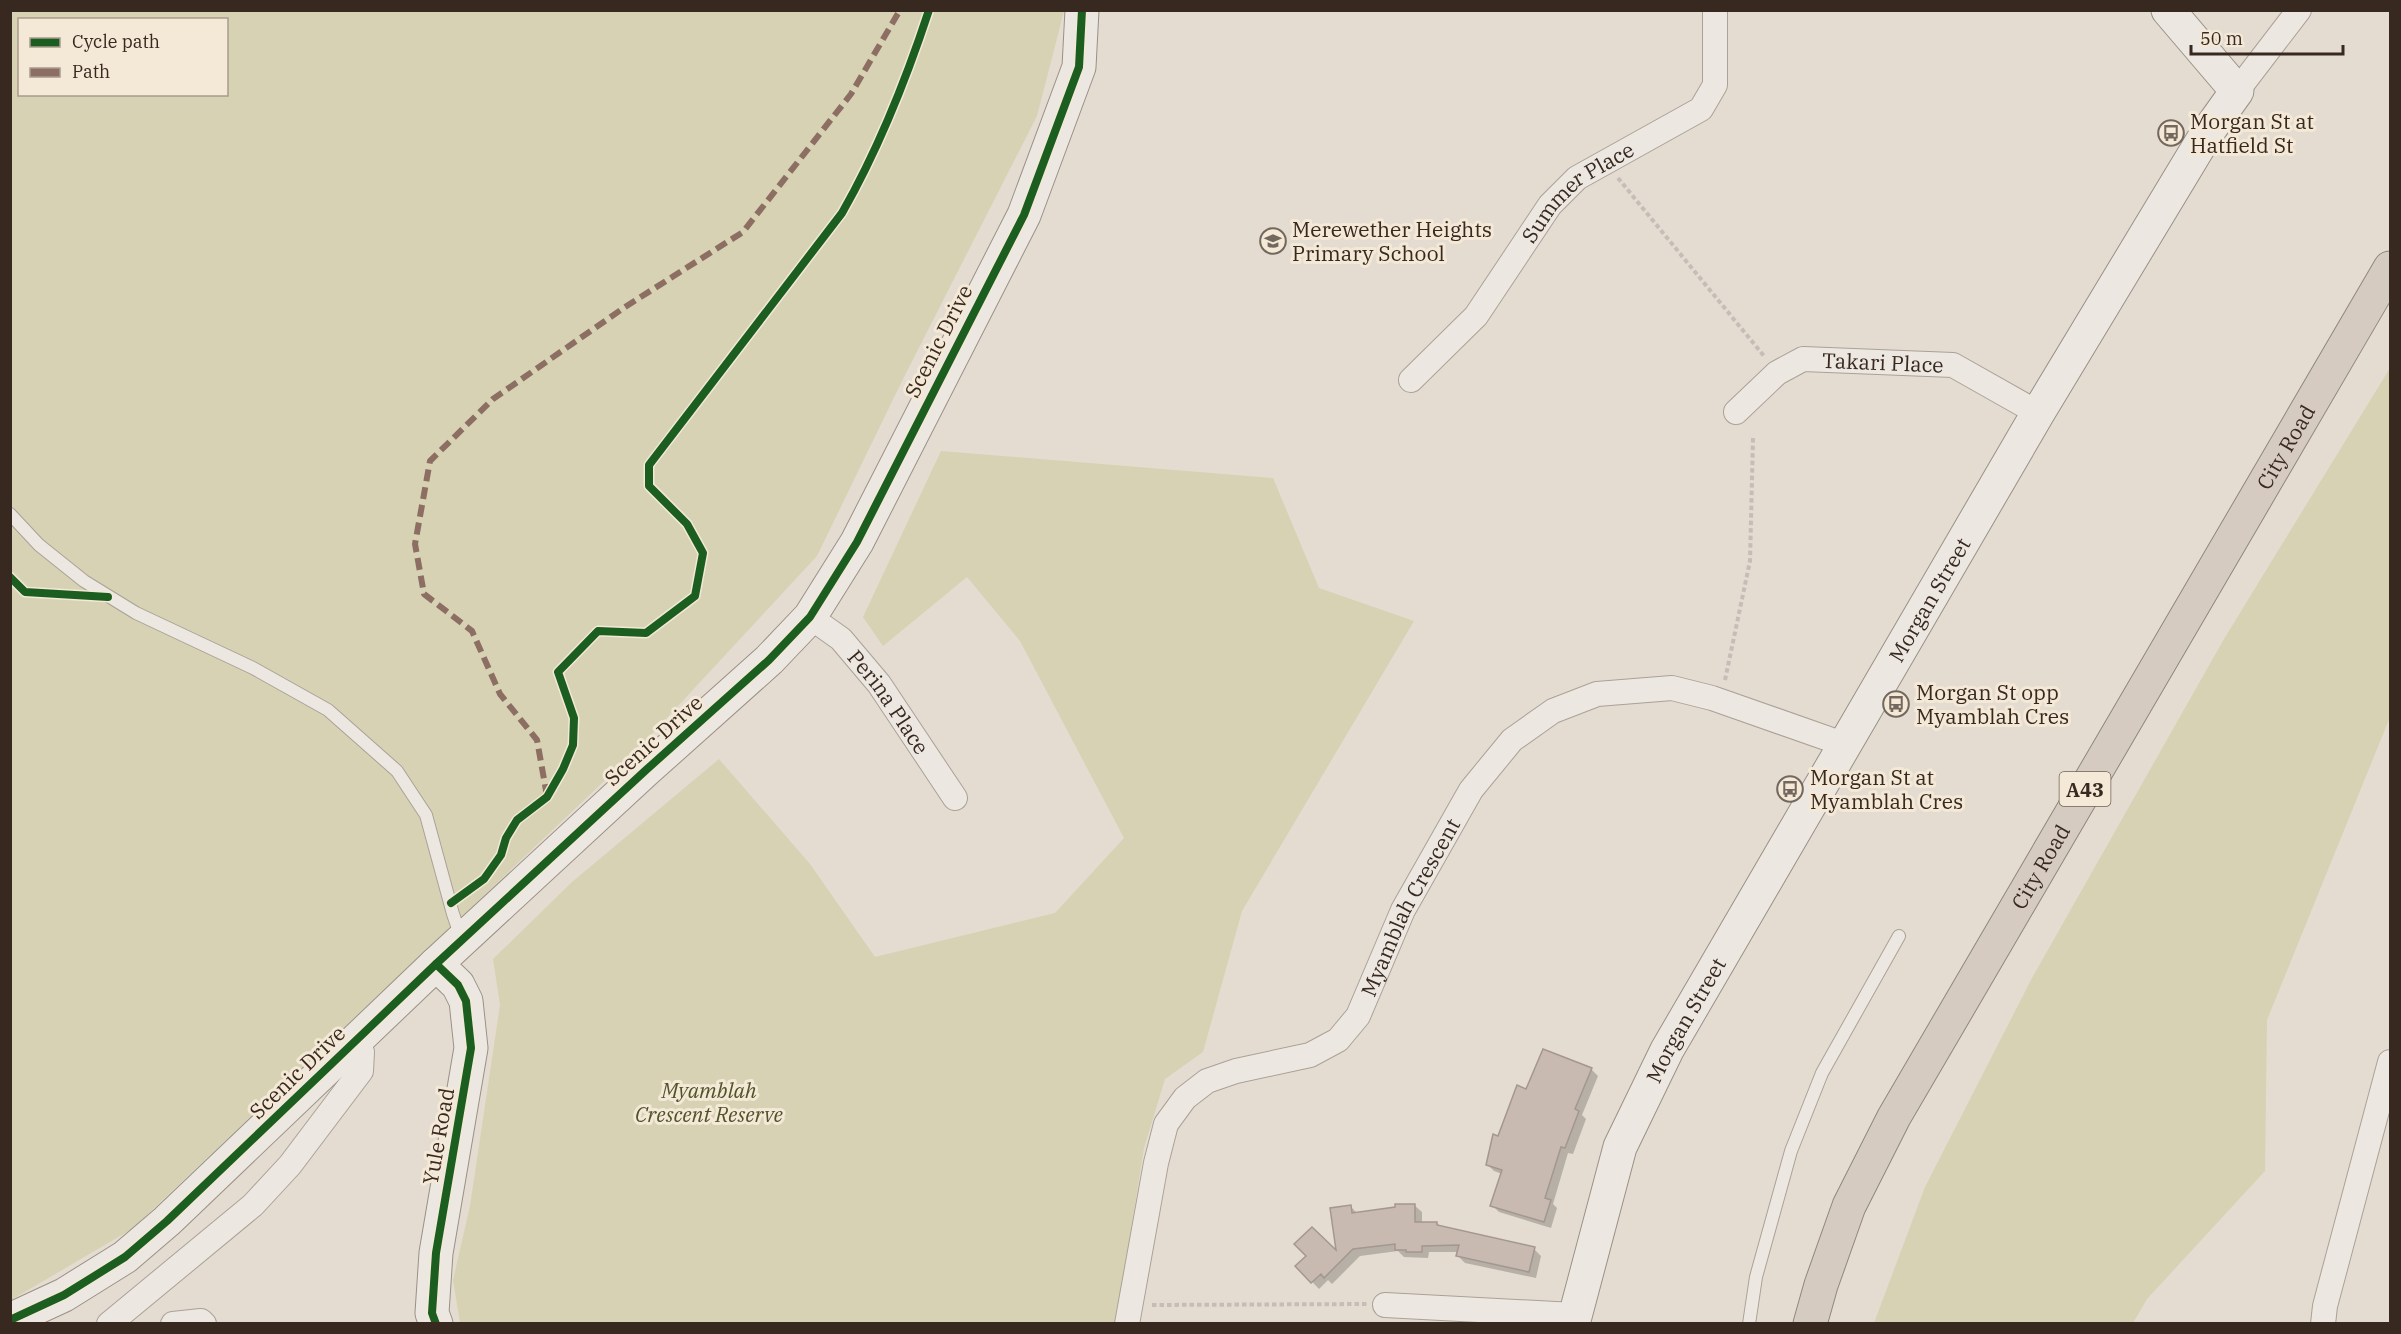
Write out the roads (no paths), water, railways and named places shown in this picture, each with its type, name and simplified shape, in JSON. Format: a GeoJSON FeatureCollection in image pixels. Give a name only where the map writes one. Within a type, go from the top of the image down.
{"type":"FeatureCollection","features":[{"type":"Feature","properties":{"kind":"highway","name":"City Road"},"geometry":{"type":"LineString","coordinates":[[1810,1323],[1821,1285],[1850,1206],[1894,1116],[2391,268]]}},
{"type":"Feature","properties":{"kind":"street","name":"Scenic Drive"},"geometry":{"type":"LineString","coordinates":[[10,1320],[64,1295],[125,1257],[167,1221],[436,964],[646,770],[770,660],[810,617],[857,542],[1024,215],[1079,67],[1082,10]]}},
{"type":"Feature","properties":{"kind":"street","name":"Summer Place"},"geometry":{"type":"LineString","coordinates":[[1411,380],[1476,316],[1551,205],[1577,178],[1701,109],[1715,85],[1715,10]]}},
{"type":"Feature","properties":{"kind":"street"},"geometry":{"type":"LineString","coordinates":[[2168,10],[2237,91],[2299,10]]}},
{"type":"Feature","properties":{"kind":"street","name":"Morgan Street"},"geometry":{"type":"LineString","coordinates":[[1574,1319],[1620,1147],[1667,1050],[2038,413],[2207,133],[2237,91]]}},
{"type":"Feature","properties":{"kind":"street","name":"Takari Place"},"geometry":{"type":"LineString","coordinates":[[1736,412],[1777,373],[1803,359],[1953,365],[2038,413]]}},
{"type":"Feature","properties":{"kind":"street","name":"Perina Place"},"geometry":{"type":"LineString","coordinates":[[810,617],[841,639],[879,684],[955,798]]}},
{"type":"Feature","properties":{"kind":"street","name":"Myamblah Crescent"},"geometry":{"type":"LineString","coordinates":[[1128,1315],[1156,1163],[1166,1124],[1185,1098],[1207,1081],[1236,1071],[1310,1055],[1338,1040],[1358,1016],[1403,910],[1471,790],[1512,740],[1553,711],[1597,694],[1672,688],[1712,698],[1846,745]]}},
{"type":"Feature","properties":{"kind":"street","name":"Yule Road"},"geometry":{"type":"LineString","coordinates":[[436,964],[458,985],[466,1001],[471,1048],[436,1253],[432,1313],[436,1323]]}},
{"type":"Feature","properties":{"kind":"street","name":"Scenic Drive"},"geometry":{"type":"LineString","coordinates":[[109,1323],[253,1205],[290,1165],[362,1071],[362,1053],[357,1040]]}},
{"type":"Feature","properties":{"kind":"street"},"geometry":{"type":"LineString","coordinates":[[2323,1323],[2328,1295],[2391,1062]]}},
{"type":"Feature","properties":{"kind":"street"},"geometry":{"type":"LineString","coordinates":[[1385,1305],[1574,1319]]}},
{"type":"Feature","properties":{"kind":"street"},"geometry":{"type":"LineString","coordinates":[[173,1323],[201,1321],[204,1323]]}},
{"type":"Feature","properties":{"kind":"lane"},"geometry":{"type":"LineString","coordinates":[[10,514],[39,545],[92,586],[136,613],[253,668],[328,710],[397,771],[426,814],[453,915],[463,940]]}},
{"type":"Feature","properties":{"kind":"lane"},"geometry":{"type":"LineString","coordinates":[[1749,1323],[1756,1277],[1791,1150],[1822,1074],[1899,936]]}},
{"type":"Feature","properties":{"kind":"place","name":"Morgan St at Hatfield St"},"geometry":{"type":"Point","coordinates":[2171,133]}},
{"type":"Feature","properties":{"kind":"place","name":"Merewether Heights Primary School"},"geometry":{"type":"Point","coordinates":[1273,241]}},
{"type":"Feature","properties":{"kind":"place","name":"Morgan St opp Myamblah Cres"},"geometry":{"type":"Point","coordinates":[1896,704]}},
{"type":"Feature","properties":{"kind":"place","name":"Morgan St at Myamblah Cres"},"geometry":{"type":"Point","coordinates":[1790,789]}},
{"type":"Feature","properties":{"kind":"park label","name":"Myamblah Crescent Reserve"},"geometry":{"type":"Point","coordinates":[709,1102]}}]}
